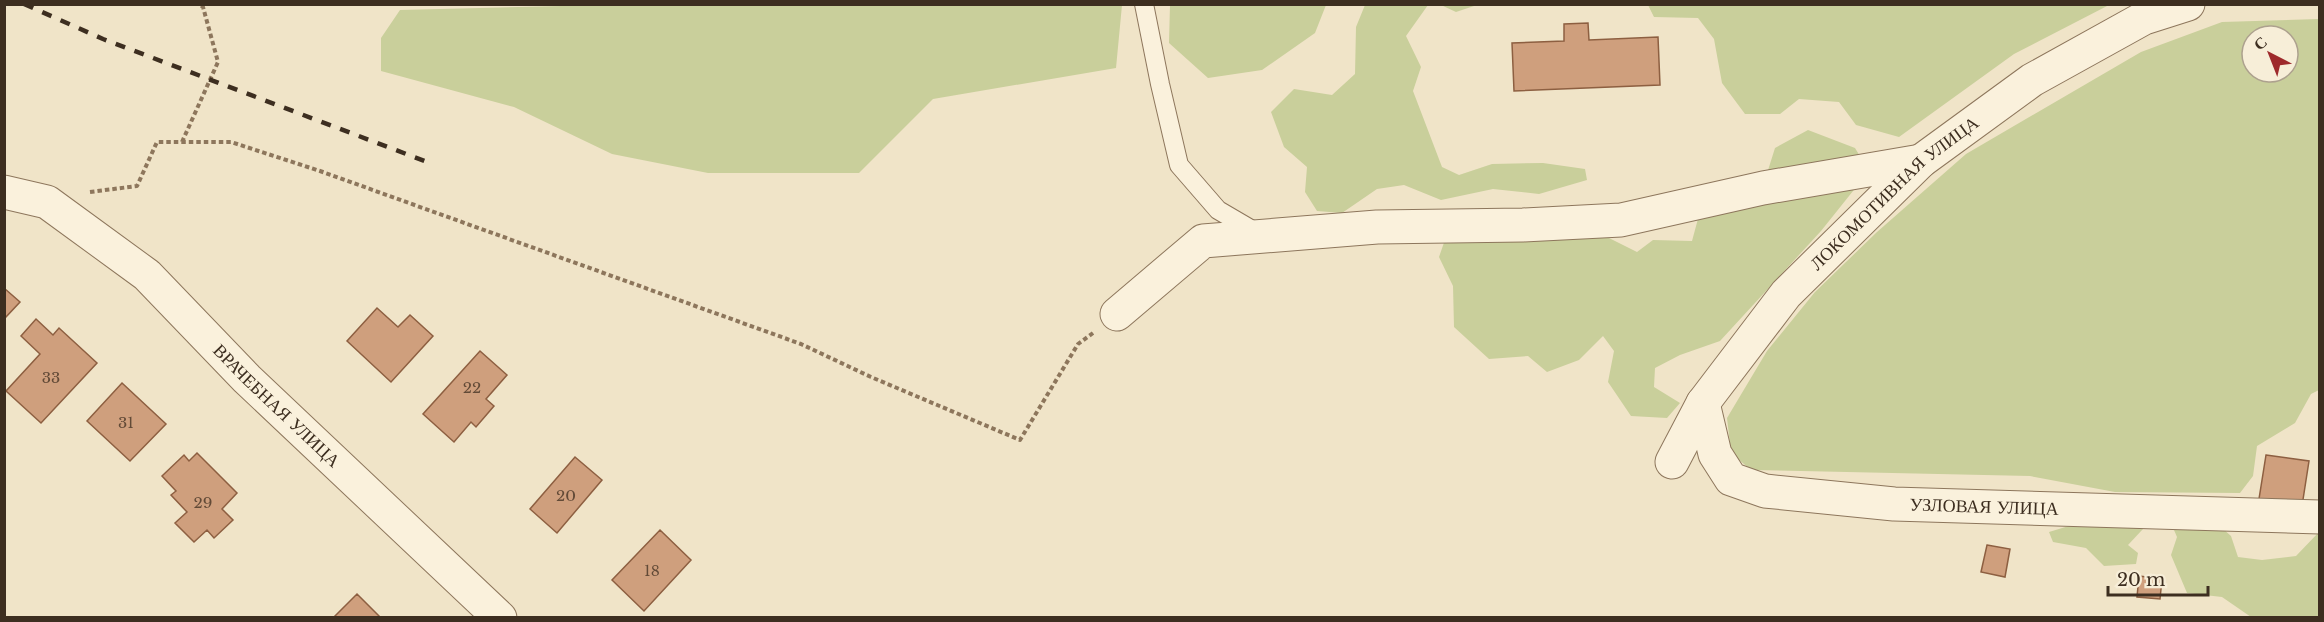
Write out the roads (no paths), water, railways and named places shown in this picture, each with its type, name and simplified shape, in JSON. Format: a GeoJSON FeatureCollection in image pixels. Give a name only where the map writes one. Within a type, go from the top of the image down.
{"type":"FeatureCollection","features":[{"type":"Feature","properties":{"kind":"street","name":"ЛОКОМОТИВНАЯ УЛИЦА"},"geometry":{"type":"LineString","coordinates":[[1672,462],[1703,403],[1786,294],[1921,160],[2032,80],[2144,18],[2188,4]]}},
{"type":"Feature","properties":{"kind":"street"},"geometry":{"type":"LineString","coordinates":[[1117,314],[1203,241],[1377,227],[1523,225],[1621,220],[1762,188],[1921,160]]}},
{"type":"Feature","properties":{"kind":"street","name":"ВРАЧЕБНАЯ УЛИЦА"},"geometry":{"type":"LineString","coordinates":[[4,192],[47,202],[147,275],[247,379],[500,618]]}},
{"type":"Feature","properties":{"kind":"street","name":"УЗЛОВАЯ УЛИЦА"},"geometry":{"type":"LineString","coordinates":[[1703,403],[1715,454],[1731,479],[1765,491],[1893,504],[2319,517]]}},
{"type":"Feature","properties":{"kind":"lane"},"geometry":{"type":"LineString","coordinates":[[1144,4],[1179,165],[1218,210],[1262,236]]}},
{"type":"Feature","properties":{"kind":"railway"},"geometry":{"type":"LineString","coordinates":[[24,4],[103,39],[430,163]]}}]}
